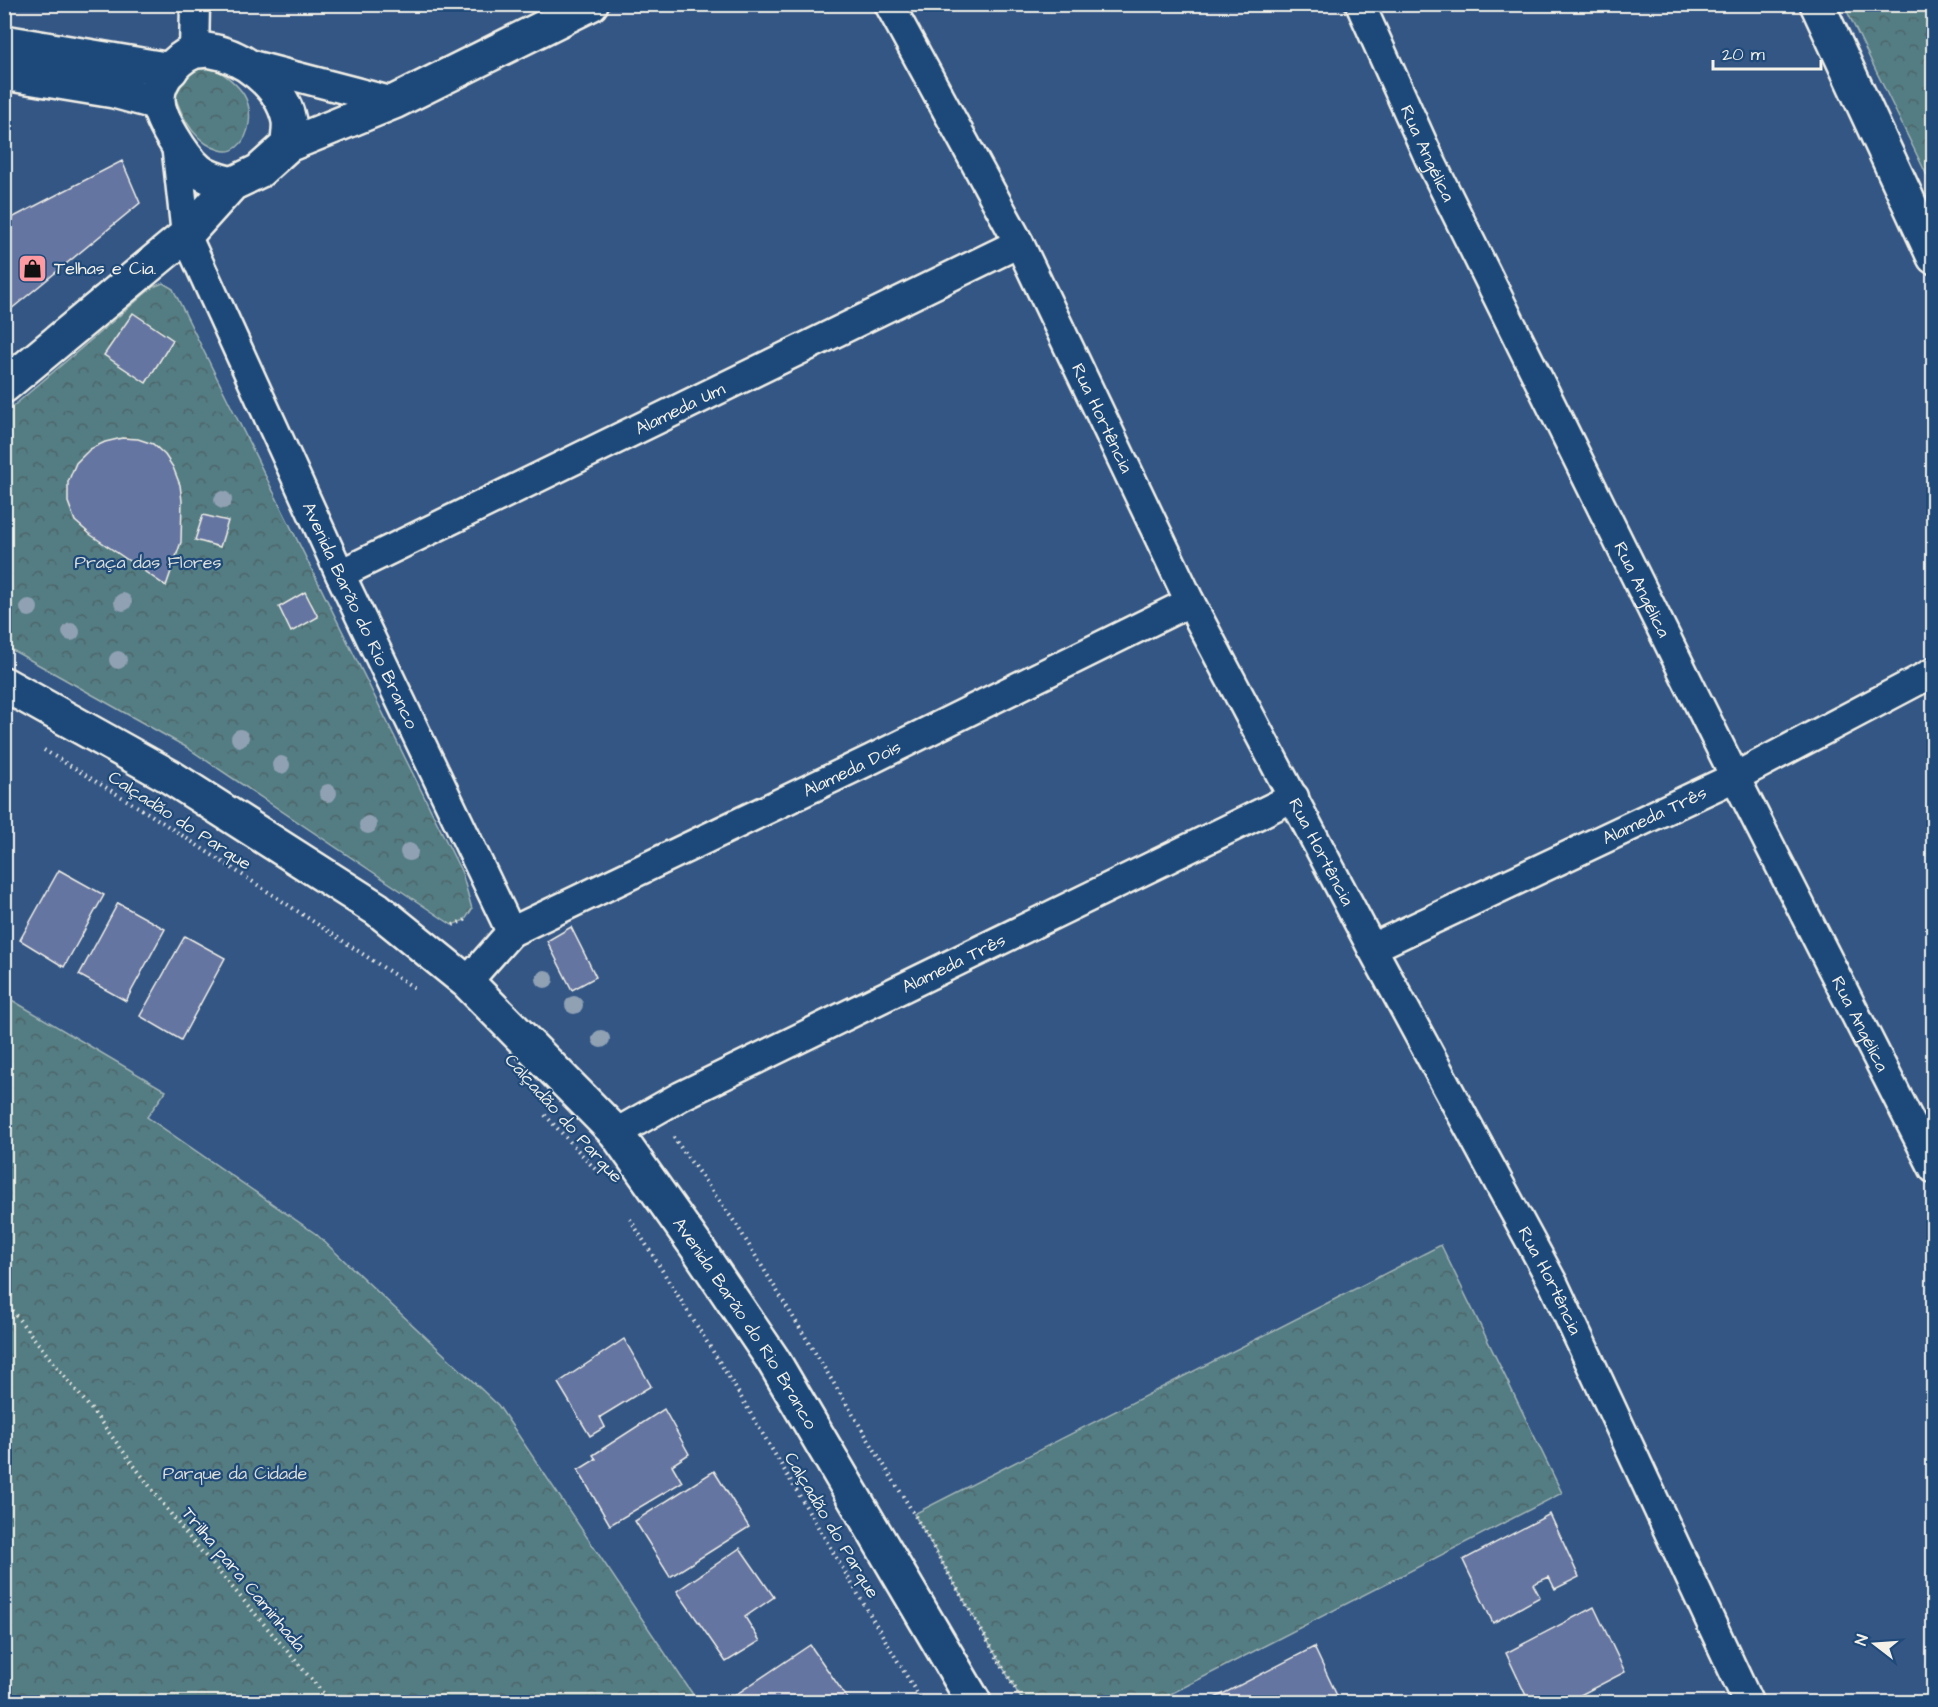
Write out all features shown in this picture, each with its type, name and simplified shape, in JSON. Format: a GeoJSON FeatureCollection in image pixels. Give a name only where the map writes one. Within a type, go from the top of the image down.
{"type":"FeatureCollection","features":[{"type":"Feature","properties":{"kind":"street"},"geometry":{"type":"LineString","coordinates":[[195,4],[182,61],[159,90],[158,103],[176,144],[199,171],[211,178],[232,184]]}},
{"type":"Feature","properties":{"kind":"street"},"geometry":{"type":"LineString","coordinates":[[4,386],[186,234],[232,184],[259,171],[288,145],[394,102],[591,4]]}},
{"type":"Feature","properties":{"kind":"street","name":"Rua Hortência"},"geometry":{"type":"LineString","coordinates":[[889,4],[1019,243],[1190,602],[1372,948],[1554,1285],[1748,1702]]}},
{"type":"Feature","properties":{"kind":"street","name":"Rua Angélica"},"geometry":{"type":"LineString","coordinates":[[1360,4],[1430,160],[1735,777],[1934,1170]]}},
{"type":"Feature","properties":{"kind":"street"},"geometry":{"type":"LineString","coordinates":[[1817,4],[1934,257]]}},
{"type":"Feature","properties":{"kind":"street"},"geometry":{"type":"LineString","coordinates":[[4,42],[182,61],[207,50],[222,52],[248,64],[394,102]]}},
{"type":"Feature","properties":{"kind":"street"},"geometry":{"type":"LineString","coordinates":[[248,64],[268,83],[284,106],[289,122],[288,145]]}},
{"type":"Feature","properties":{"kind":"street"},"geometry":{"type":"LineString","coordinates":[[4,73],[114,91],[158,103]]}},
{"type":"Feature","properties":{"kind":"street","name":"Avenida Barão do Rio Branco"},"geometry":{"type":"LineString","coordinates":[[176,144],[186,234],[340,574],[512,933]]}},
{"type":"Feature","properties":{"kind":"street","name":"Alameda Um"},"geometry":{"type":"LineString","coordinates":[[340,574],[1019,243]]}},
{"type":"Feature","properties":{"kind":"street","name":"Alameda Dois"},"geometry":{"type":"LineString","coordinates":[[512,933],[1190,602]]}},
{"type":"Feature","properties":{"kind":"street","name":"Alameda Três"},"geometry":{"type":"LineString","coordinates":[[1372,948],[1735,777],[1934,672]]}},
{"type":"Feature","properties":{"kind":"street","name":"Avenida Barão do Rio Branco"},"geometry":{"type":"LineString","coordinates":[[4,684],[169,776],[377,909],[467,982],[616,1133],[773,1360],[974,1702]]}},
{"type":"Feature","properties":{"kind":"street","name":"Alameda Três"},"geometry":{"type":"LineString","coordinates":[[616,1133],[681,1096],[1294,797]]}},
{"type":"Feature","properties":{"kind":"street"},"geometry":{"type":"LineString","coordinates":[[467,982],[512,933]]}},
{"type":"Feature","properties":{"kind":"path","name":"Calçadão do Parque"},"geometry":{"type":"LineString","coordinates":[[35,744],[148,813],[424,995]]}},
{"type":"Feature","properties":{"kind":"path"},"geometry":{"type":"LineString","coordinates":[[452,925],[465,920],[468,915]]}},
{"type":"Feature","properties":{"kind":"path","name":"Calçadão do Parque"},"geometry":{"type":"LineString","coordinates":[[542,1112],[598,1172]]}},
{"type":"Feature","properties":{"kind":"path","name":"Calçadão do Parque"},"geometry":{"type":"LineString","coordinates":[[625,1211],[732,1382],[922,1702]]}},
{"type":"Feature","properties":{"kind":"path","name":"Trilha para Caminhada"},"geometry":{"type":"LineString","coordinates":[[4,1301],[183,1530],[331,1702]]}},
{"type":"Feature","properties":{"kind":"green space"},"geometry":{"type":"Polygon","coordinates":[[[1844,5],[1933,5],[1933,188],[1844,5]]]}},
{"type":"Feature","properties":{"kind":"green space"},"geometry":{"type":"Polygon","coordinates":[[[186,60],[217,70],[234,83],[244,95],[249,108],[248,130],[242,142],[235,148],[224,151],[211,146],[189,126],[173,90],[186,60]]]}},
{"type":"Feature","properties":{"kind":"green space","name":"Praça das Flores"},"geometry":{"type":"Polygon","coordinates":[[[163,283],[173,289],[462,873],[472,909],[465,920],[452,925],[186,747],[5,646],[4,414],[153,287],[163,283]]]}},
{"type":"Feature","properties":{"kind":"green space","name":"Parque da Cidade"},"geometry":{"type":"Polygon","coordinates":[[[5,996],[166,1091],[147,1117],[316,1234],[498,1405],[698,1702],[5,1702],[5,996]]]}},
{"type":"Feature","properties":{"kind":"green space"},"geometry":{"type":"Polygon","coordinates":[[[1441,1245],[1562,1493],[1155,1702],[1023,1702],[914,1514],[1441,1245]]]}},
{"type":"Feature","properties":{"kind":"building","name":"Telhas e Cia."},"geometry":{"type":"Polygon","coordinates":[[[122,161],[140,203],[4,315],[4,222],[122,161]]]}},
{"type":"Feature","properties":{"kind":"building"},"geometry":{"type":"Polygon","coordinates":[[[133,313],[173,340],[146,383],[104,355],[133,313]]]}},
{"type":"Feature","properties":{"kind":"building"},"geometry":{"type":"Polygon","coordinates":[[[122,438],[138,439],[153,444],[165,455],[173,467],[180,485],[181,542],[166,586],[91,535],[75,521],[68,502],[68,482],[76,463],[90,449],[122,438]]]}},
{"type":"Feature","properties":{"kind":"building"},"geometry":{"type":"Polygon","coordinates":[[[203,515],[228,521],[220,547],[195,540],[203,515]]]}},
{"type":"Feature","properties":{"kind":"building"},"geometry":{"type":"Polygon","coordinates":[[[305,592],[318,617],[291,632],[279,607],[305,592]]]}},
{"type":"Feature","properties":{"kind":"building"},"geometry":{"type":"Polygon","coordinates":[[[59,870],[104,895],[64,967],[20,940],[59,870]]]}},
{"type":"Feature","properties":{"kind":"building"},"geometry":{"type":"Polygon","coordinates":[[[118,903],[165,929],[126,1001],[79,975],[118,903]]]}},
{"type":"Feature","properties":{"kind":"building"},"geometry":{"type":"Polygon","coordinates":[[[571,927],[596,977],[572,990],[547,941],[571,927]]]}},
{"type":"Feature","properties":{"kind":"building"},"geometry":{"type":"Polygon","coordinates":[[[185,936],[225,958],[181,1040],[140,1016],[185,936]]]}},
{"type":"Feature","properties":{"kind":"building"},"geometry":{"type":"Polygon","coordinates":[[[624,1339],[651,1386],[600,1417],[605,1427],[590,1436],[558,1383],[624,1339]]]}},
{"type":"Feature","properties":{"kind":"building"},"geometry":{"type":"Polygon","coordinates":[[[664,1409],[689,1454],[672,1465],[682,1482],[610,1525],[578,1470],[596,1459],[593,1455],[664,1409]]]}},
{"type":"Feature","properties":{"kind":"building"},"geometry":{"type":"Polygon","coordinates":[[[714,1471],[749,1527],[670,1577],[635,1521],[714,1471]]]}},
{"type":"Feature","properties":{"kind":"building"},"geometry":{"type":"Polygon","coordinates":[[[1550,1514],[1579,1577],[1555,1589],[1549,1577],[1533,1584],[1540,1597],[1493,1623],[1463,1560],[1550,1514]]]}},
{"type":"Feature","properties":{"kind":"building"},"geometry":{"type":"Polygon","coordinates":[[[740,1548],[774,1597],[745,1617],[760,1641],[726,1662],[677,1591],[740,1548]]]}},
{"type":"Feature","properties":{"kind":"building"},"geometry":{"type":"Polygon","coordinates":[[[1594,1607],[1625,1672],[1567,1702],[1529,1702],[1506,1653],[1594,1607]]]}},
{"type":"Feature","properties":{"kind":"building"},"geometry":{"type":"Polygon","coordinates":[[[810,1645],[850,1702],[739,1702],[734,1696],[810,1645]]]}},
{"type":"Feature","properties":{"kind":"building"},"geometry":{"type":"Polygon","coordinates":[[[1314,1647],[1340,1702],[1209,1701],[1314,1647]]]}},
{"type":"Feature","properties":{"kind":"place","name":"Telhas e Cia."},"geometry":{"type":"Point","coordinates":[33,268]}}]}
